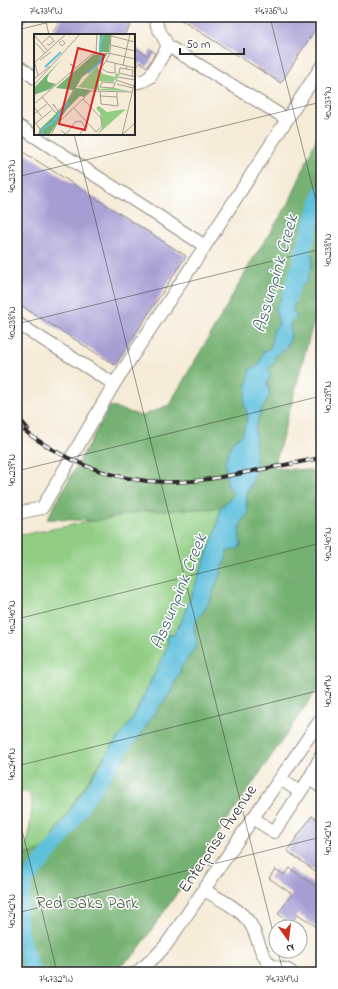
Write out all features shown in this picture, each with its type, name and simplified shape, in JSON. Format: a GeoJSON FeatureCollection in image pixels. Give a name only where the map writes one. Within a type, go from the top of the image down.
{"type":"FeatureCollection","features":[{"type":"Feature","properties":{"kind":"street"},"geometry":{"type":"LineString","coordinates":[[156,17],[157,26],[168,46],[288,119]]}},
{"type":"Feature","properties":{"kind":"street"},"geometry":{"type":"LineString","coordinates":[[135,83],[143,81],[150,77],[168,46]]}},
{"type":"Feature","properties":{"kind":"street"},"geometry":{"type":"LineString","coordinates":[[17,65],[34,77]]}},
{"type":"Feature","properties":{"kind":"street"},"geometry":{"type":"LineString","coordinates":[[17,513],[42,508],[114,384],[321,67]]}},
{"type":"Feature","properties":{"kind":"street"},"geometry":{"type":"LineString","coordinates":[[17,125],[205,246]]}},
{"type":"Feature","properties":{"kind":"street"},"geometry":{"type":"LineString","coordinates":[[17,323],[114,384]]}},
{"type":"Feature","properties":{"kind":"street","name":"Enterprise Avenue"},"geometry":{"type":"LineString","coordinates":[[137,972],[156,956],[166,945],[321,719]]}},
{"type":"Feature","properties":{"kind":"street"},"geometry":{"type":"LineString","coordinates":[[253,818],[274,832],[309,779],[321,757],[302,746]]}},
{"type":"Feature","properties":{"kind":"street"},"geometry":{"type":"LineString","coordinates":[[280,779],[300,792]]}},
{"type":"Feature","properties":{"kind":"street"},"geometry":{"type":"LineString","coordinates":[[309,779],[321,787]]}},
{"type":"Feature","properties":{"kind":"street"},"geometry":{"type":"LineString","coordinates":[[204,890],[240,913],[248,920],[258,938],[261,951],[266,960],[278,968],[286,969],[291,972]]}},
{"type":"Feature","properties":{"kind":"green space","name":"Red Oaks Park"},"geometry":{"type":"Polygon","coordinates":[[[321,127],[321,294],[274,468],[321,471],[321,684],[135,954],[111,972],[17,972],[17,862],[21,856],[44,850],[103,758],[139,738],[154,713],[171,692],[182,666],[197,645],[194,629],[197,618],[204,611],[209,602],[226,559],[227,551],[238,549],[241,544],[240,527],[241,523],[248,514],[247,497],[253,481],[255,428],[261,410],[270,395],[267,380],[268,368],[274,357],[286,349],[291,336],[290,324],[297,289],[313,255],[307,252],[299,276],[287,286],[275,309],[279,325],[274,329],[270,349],[263,352],[244,403],[248,417],[242,435],[233,441],[227,484],[234,495],[220,508],[143,511],[96,521],[47,519],[110,406],[142,416],[169,405],[251,262],[289,203],[321,127]]]}},
{"type":"Feature","properties":{"kind":"green space"},"geometry":{"type":"Polygon","coordinates":[[[220,508],[216,530],[183,617],[174,635],[168,635],[167,648],[132,720],[103,758],[44,850],[21,856],[29,836],[32,804],[29,792],[17,792],[17,536],[143,511],[220,508]]]}},
{"type":"Feature","properties":{"kind":"water"},"geometry":{"type":"Polygon","coordinates":[[[307,252],[313,255],[312,265],[306,283],[297,289],[293,310],[297,317],[290,324],[290,339],[283,350],[274,357],[275,363],[268,368],[271,378],[267,381],[270,395],[261,410],[255,428],[256,462],[253,481],[248,488],[246,501],[248,514],[241,523],[240,527],[241,544],[238,549],[227,551],[226,559],[209,602],[204,611],[197,618],[194,629],[197,645],[182,666],[171,692],[154,713],[139,738],[103,758],[132,720],[167,648],[168,635],[174,635],[183,617],[216,530],[220,508],[234,495],[227,484],[225,460],[233,441],[242,435],[248,417],[244,403],[250,369],[259,365],[263,352],[270,349],[274,329],[279,325],[275,309],[287,286],[299,276],[307,252]]]}},
{"type":"Feature","properties":{"kind":"building"},"geometry":{"type":"Polygon","coordinates":[[[63,17],[136,17],[125,34],[56,34],[53,32],[63,17]]]}},
{"type":"Feature","properties":{"kind":"building"},"geometry":{"type":"Polygon","coordinates":[[[176,17],[321,17],[321,20],[281,83],[176,17]]]}},
{"type":"Feature","properties":{"kind":"building"},"geometry":{"type":"Polygon","coordinates":[[[135,48],[148,56],[151,50],[155,53],[147,67],[140,62],[135,70],[135,48]]]}},
{"type":"Feature","properties":{"kind":"building"},"geometry":{"type":"Polygon","coordinates":[[[17,148],[186,256],[115,365],[17,303],[17,148]]]}},
{"type":"Feature","properties":{"kind":"building"},"geometry":{"type":"Polygon","coordinates":[[[312,816],[321,823],[321,875],[287,851],[312,816]]]}},
{"type":"Feature","properties":{"kind":"building"},"geometry":{"type":"Polygon","coordinates":[[[289,868],[321,890],[321,930],[308,921],[308,919],[305,919],[298,914],[294,919],[285,919],[278,914],[292,894],[269,878],[275,869],[284,875],[289,868]]]}},
{"type":"Feature","properties":{"kind":"waterway","name":"Assunpink Creek"},"geometry":{"type":"LineString","coordinates":[[289,298],[321,193]]}},
{"type":"Feature","properties":{"kind":"waterway","name":"Assunpink Creek"},"geometry":{"type":"LineString","coordinates":[[34,972],[30,965],[20,932],[19,909],[26,881],[62,838],[133,731]]}},
{"type":"Feature","properties":{"kind":"railway"},"geometry":{"type":"LineString","coordinates":[[17,416],[28,429]]}},
{"type":"Feature","properties":{"kind":"railway"},"geometry":{"type":"LineString","coordinates":[[17,425],[50,448],[86,466],[145,481],[177,482],[223,477],[321,458]]}}]}
